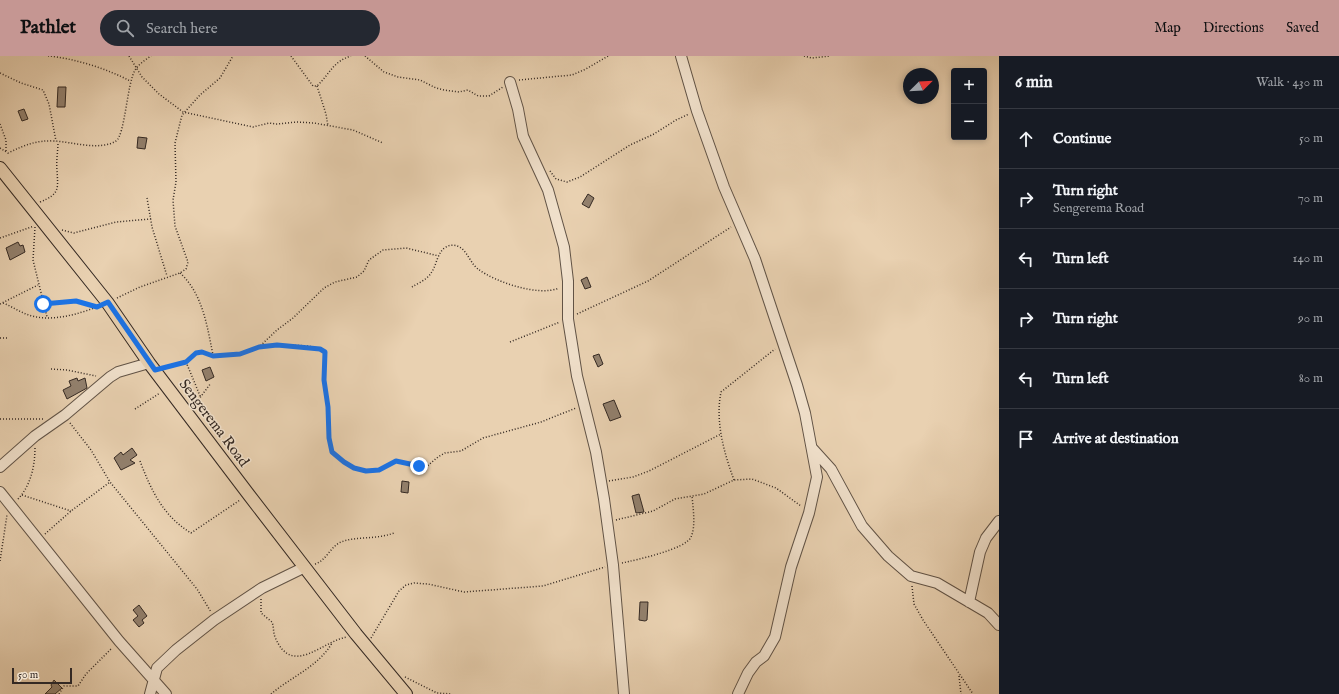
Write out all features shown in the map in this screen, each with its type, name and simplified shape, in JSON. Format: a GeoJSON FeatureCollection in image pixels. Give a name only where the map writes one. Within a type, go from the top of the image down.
{"type":"FeatureCollection","features":[{"type":"Feature","properties":{"kind":"main road","name":"Sengerema Road"},"geometry":{"type":"LineString","coordinates":[[0,168],[30,205],[39,223],[152,366],[187,414],[356,634],[406,694]]}},
{"type":"Feature","properties":{"kind":"street"},"geometry":{"type":"LineString","coordinates":[[681,56],[696,111],[739,223],[755,259],[803,406],[817,477],[809,513],[791,567],[775,638],[764,656],[756,662],[748,673],[738,694]]}},
{"type":"Feature","properties":{"kind":"street"},"geometry":{"type":"LineString","coordinates":[[510,82],[518,109],[523,136],[548,190],[564,247],[568,281],[568,319],[577,376],[601,483],[613,565],[624,694]]}},
{"type":"Feature","properties":{"kind":"street"},"geometry":{"type":"LineString","coordinates":[[0,467],[35,436],[62,417],[105,380],[118,372],[152,366]]}},
{"type":"Feature","properties":{"kind":"street"},"geometry":{"type":"LineString","coordinates":[[812,448],[831,469],[862,526],[888,556],[911,576],[937,583],[988,613],[999,625]]}},
{"type":"Feature","properties":{"kind":"street"},"geometry":{"type":"LineString","coordinates":[[0,492],[119,641],[166,694]]}},
{"type":"Feature","properties":{"kind":"street"},"geometry":{"type":"LineString","coordinates":[[969,602],[980,552],[986,538],[999,520]]}},
{"type":"Feature","properties":{"kind":"street"},"geometry":{"type":"LineString","coordinates":[[150,694],[157,668],[162,662],[214,620],[262,588],[305,567]]}},
{"type":"Feature","properties":{"kind":"path"},"geometry":{"type":"LineString","coordinates":[[48,56],[102,68],[130,81]]}},
{"type":"Feature","properties":{"kind":"path"},"geometry":{"type":"LineString","coordinates":[[129,56],[136,69],[159,94],[183,112],[253,127],[261,124],[297,122],[328,126],[353,130],[383,144]]}},
{"type":"Feature","properties":{"kind":"path"},"geometry":{"type":"LineString","coordinates":[[6,152],[29,143],[57,141],[94,145],[114,142],[118,139],[123,122],[130,81],[136,69],[151,56]]}},
{"type":"Feature","properties":{"kind":"path"},"geometry":{"type":"LineString","coordinates":[[3,303],[26,314],[47,318],[77,314],[167,276],[180,273],[186,269],[188,262],[175,226],[173,200],[176,182],[176,143],[183,112],[220,78],[233,56]]}},
{"type":"Feature","properties":{"kind":"path"},"geometry":{"type":"LineString","coordinates":[[291,56],[308,81],[313,86],[317,86]]}},
{"type":"Feature","properties":{"kind":"path"},"geometry":{"type":"LineString","coordinates":[[317,86],[335,64],[341,59],[351,56]]}},
{"type":"Feature","properties":{"kind":"path"},"geometry":{"type":"LineString","coordinates":[[365,56],[384,72],[398,77],[420,80],[444,90],[459,92],[468,90],[478,96],[489,96],[510,82],[535,77],[572,74],[586,69],[608,56]]}},
{"type":"Feature","properties":{"kind":"path"},"geometry":{"type":"LineString","coordinates":[[804,56],[812,58],[830,56]]}},
{"type":"Feature","properties":{"kind":"path"},"geometry":{"type":"LineString","coordinates":[[0,72],[21,84],[43,90],[49,104],[57,141],[58,186],[54,193],[46,199],[30,205]]}},
{"type":"Feature","properties":{"kind":"path"},"geometry":{"type":"LineString","coordinates":[[317,86],[326,114],[328,126]]}},
{"type":"Feature","properties":{"kind":"path"},"geometry":{"type":"LineString","coordinates":[[534,160],[546,166],[556,179],[567,182],[580,178],[625,148],[654,134],[676,120],[696,111]]}},
{"type":"Feature","properties":{"kind":"path"},"geometry":{"type":"LineString","coordinates":[[0,124],[6,140],[6,152]]}},
{"type":"Feature","properties":{"kind":"path"},"geometry":{"type":"LineString","coordinates":[[0,148],[6,152]]}},
{"type":"Feature","properties":{"kind":"path"},"geometry":{"type":"LineString","coordinates":[[147,198],[151,219],[167,276]]}},
{"type":"Feature","properties":{"kind":"path"},"geometry":{"type":"LineString","coordinates":[[58,226],[68,232],[74,232],[116,222],[151,219]]}},
{"type":"Feature","properties":{"kind":"path"},"geometry":{"type":"LineString","coordinates":[[0,238],[39,223]]}},
{"type":"Feature","properties":{"kind":"path"},"geometry":{"type":"LineString","coordinates":[[39,223],[33,260],[47,318]]}},
{"type":"Feature","properties":{"kind":"path"},"geometry":{"type":"LineString","coordinates":[[510,342],[568,319],[648,281],[712,238],[739,223]]}},
{"type":"Feature","properties":{"kind":"path"},"geometry":{"type":"LineString","coordinates":[[412,287],[427,278],[432,272],[439,256],[446,247],[455,246],[464,250],[479,270],[492,278],[537,291],[555,290],[568,281]]}},
{"type":"Feature","properties":{"kind":"path"},"geometry":{"type":"LineString","coordinates":[[259,347],[277,330],[293,318],[324,288],[335,282],[357,277],[364,271],[369,260],[376,253],[384,250],[406,248],[439,256]]}},
{"type":"Feature","properties":{"kind":"path"},"geometry":{"type":"LineString","coordinates":[[180,273],[193,287],[201,307],[213,356]]}},
{"type":"Feature","properties":{"kind":"path"},"geometry":{"type":"LineString","coordinates":[[0,304],[25,290],[38,285]]}},
{"type":"Feature","properties":{"kind":"path"},"geometry":{"type":"LineString","coordinates":[[43,304],[76,301],[102,304]]}},
{"type":"Feature","properties":{"kind":"path"},"geometry":{"type":"LineString","coordinates":[[0,338],[9,338]]}},
{"type":"Feature","properties":{"kind":"path"},"geometry":{"type":"LineString","coordinates":[[152,366],[186,362],[196,353],[207,353],[213,356],[240,354],[259,347],[277,345],[320,349],[325,352],[324,380],[328,407],[330,448],[332,452],[344,462],[354,468],[366,471],[379,470],[396,461],[426,466],[445,453],[461,451],[483,438],[541,422],[584,404]]}},
{"type":"Feature","properties":{"kind":"path"},"geometry":{"type":"LineString","coordinates":[[734,480],[721,434],[719,417],[721,392],[782,345]]}},
{"type":"Feature","properties":{"kind":"path"},"geometry":{"type":"LineString","coordinates":[[186,362],[201,398]]}},
{"type":"Feature","properties":{"kind":"path"},"geometry":{"type":"LineString","coordinates":[[51,369],[84,373],[105,380]]}},
{"type":"Feature","properties":{"kind":"path"},"geometry":{"type":"LineString","coordinates":[[187,414],[201,398],[211,383]]}},
{"type":"Feature","properties":{"kind":"path"},"geometry":{"type":"LineString","coordinates":[[135,409],[168,388]]}},
{"type":"Feature","properties":{"kind":"path"},"geometry":{"type":"LineString","coordinates":[[0,420],[62,417],[91,450],[110,482],[198,589],[214,620]]}},
{"type":"Feature","properties":{"kind":"path"},"geometry":{"type":"LineString","coordinates":[[601,483],[649,471],[721,434]]}},
{"type":"Feature","properties":{"kind":"path"},"geometry":{"type":"LineString","coordinates":[[0,561],[6,518],[12,506],[22,495],[30,478],[35,458],[35,436]]}},
{"type":"Feature","properties":{"kind":"path"},"geometry":{"type":"LineString","coordinates":[[140,461],[157,500],[170,517],[190,533],[229,506],[249,495]]}},
{"type":"Feature","properties":{"kind":"path"},"geometry":{"type":"LineString","coordinates":[[607,523],[653,511],[675,499],[704,494],[734,480],[752,479],[776,488],[809,513]]}},
{"type":"Feature","properties":{"kind":"path"},"geometry":{"type":"LineString","coordinates":[[39,540],[71,511],[110,482]]}},
{"type":"Feature","properties":{"kind":"path"},"geometry":{"type":"LineString","coordinates":[[22,495],[71,511]]}},
{"type":"Feature","properties":{"kind":"path"},"geometry":{"type":"LineString","coordinates":[[366,646],[399,591],[406,585],[414,583],[428,584],[464,592],[543,586],[613,565],[676,549],[687,543],[692,534],[692,496]]}},
{"type":"Feature","properties":{"kind":"path"},"geometry":{"type":"LineString","coordinates":[[305,567],[322,561],[329,552],[340,543],[350,540],[382,537],[394,533]]}},
{"type":"Feature","properties":{"kind":"path"},"geometry":{"type":"LineString","coordinates":[[911,576],[914,604],[959,675],[973,694]]}},
{"type":"Feature","properties":{"kind":"path"},"geometry":{"type":"LineString","coordinates":[[262,588],[261,613],[272,622],[274,636],[281,647],[288,653],[295,656],[309,655],[333,642],[356,634]]}},
{"type":"Feature","properties":{"kind":"path"},"geometry":{"type":"LineString","coordinates":[[59,694],[67,685],[78,686],[86,674],[119,641]]}},
{"type":"Feature","properties":{"kind":"path"},"geometry":{"type":"LineString","coordinates":[[271,694],[327,653],[333,642]]}},
{"type":"Feature","properties":{"kind":"path"},"geometry":{"type":"LineString","coordinates":[[388,672],[409,679],[437,693],[452,694]]}},
{"type":"Feature","properties":{"kind":"path"},"geometry":{"type":"LineString","coordinates":[[959,675],[961,694]]}},
{"type":"Feature","properties":{"kind":"building"},"geometry":{"type":"Polygon","coordinates":[[[58,87],[66,87],[65,107],[57,107],[58,87]]]}},
{"type":"Feature","properties":{"kind":"building"},"geometry":{"type":"Polygon","coordinates":[[[24,109],[28,119],[22,121],[18,111],[24,109]]]}},
{"type":"Feature","properties":{"kind":"building"},"geometry":{"type":"Polygon","coordinates":[[[138,137],[147,138],[145,149],[137,148],[138,137]]]}},
{"type":"Feature","properties":{"kind":"building"},"geometry":{"type":"Polygon","coordinates":[[[588,194],[594,198],[589,208],[582,204],[588,194]]]}},
{"type":"Feature","properties":{"kind":"building"},"geometry":{"type":"Polygon","coordinates":[[[18,242],[20,246],[23,245],[25,252],[10,260],[6,248],[18,242]]]}},
{"type":"Feature","properties":{"kind":"building"},"geometry":{"type":"Polygon","coordinates":[[[587,277],[591,287],[585,289],[581,280],[587,277]]]}},
{"type":"Feature","properties":{"kind":"building"},"geometry":{"type":"Polygon","coordinates":[[[599,354],[603,364],[598,367],[593,356],[599,354]]]}},
{"type":"Feature","properties":{"kind":"building"},"geometry":{"type":"Polygon","coordinates":[[[210,367],[214,377],[206,381],[202,370],[210,367]]]}},
{"type":"Feature","properties":{"kind":"building"},"geometry":{"type":"Polygon","coordinates":[[[77,378],[78,381],[85,378],[87,388],[67,399],[63,390],[71,386],[69,381],[77,378]]]}},
{"type":"Feature","properties":{"kind":"building"},"geometry":{"type":"Polygon","coordinates":[[[614,400],[621,417],[610,421],[603,404],[614,400]]]}},
{"type":"Feature","properties":{"kind":"building"},"geometry":{"type":"Polygon","coordinates":[[[132,448],[137,455],[130,460],[135,463],[121,470],[114,458],[121,452],[123,455],[132,448]]]}},
{"type":"Feature","properties":{"kind":"building"},"geometry":{"type":"Polygon","coordinates":[[[402,481],[409,482],[408,493],[401,492],[402,481]]]}},
{"type":"Feature","properties":{"kind":"building"},"geometry":{"type":"Polygon","coordinates":[[[639,494],[644,512],[636,513],[632,496],[639,494]]]}},
{"type":"Feature","properties":{"kind":"building"},"geometry":{"type":"Polygon","coordinates":[[[640,602],[648,602],[647,620],[645,621],[639,620],[640,602]]]}},
{"type":"Feature","properties":{"kind":"building"},"geometry":{"type":"Polygon","coordinates":[[[139,605],[147,616],[142,620],[144,623],[139,627],[133,620],[138,616],[133,610],[139,605]]]}},
{"type":"Feature","properties":{"kind":"building"},"geometry":{"type":"Polygon","coordinates":[[[54,680],[62,688],[55,694],[45,694],[52,687],[51,685],[54,680]]]}},
{"type":"Feature","properties":{"kind":"route"},"geometry":{"type":"LineString","coordinates":[[43,304],[76,301],[88,303],[97,307],[108,302],[155,370],[186,362],[196,353],[202,352],[213,356],[240,354],[251,352],[259,347],[277,345],[320,349],[325,352],[324,380],[328,407],[330,448],[332,452],[354,468],[366,471],[379,470],[396,461],[403,461],[419,466]]}}]}
